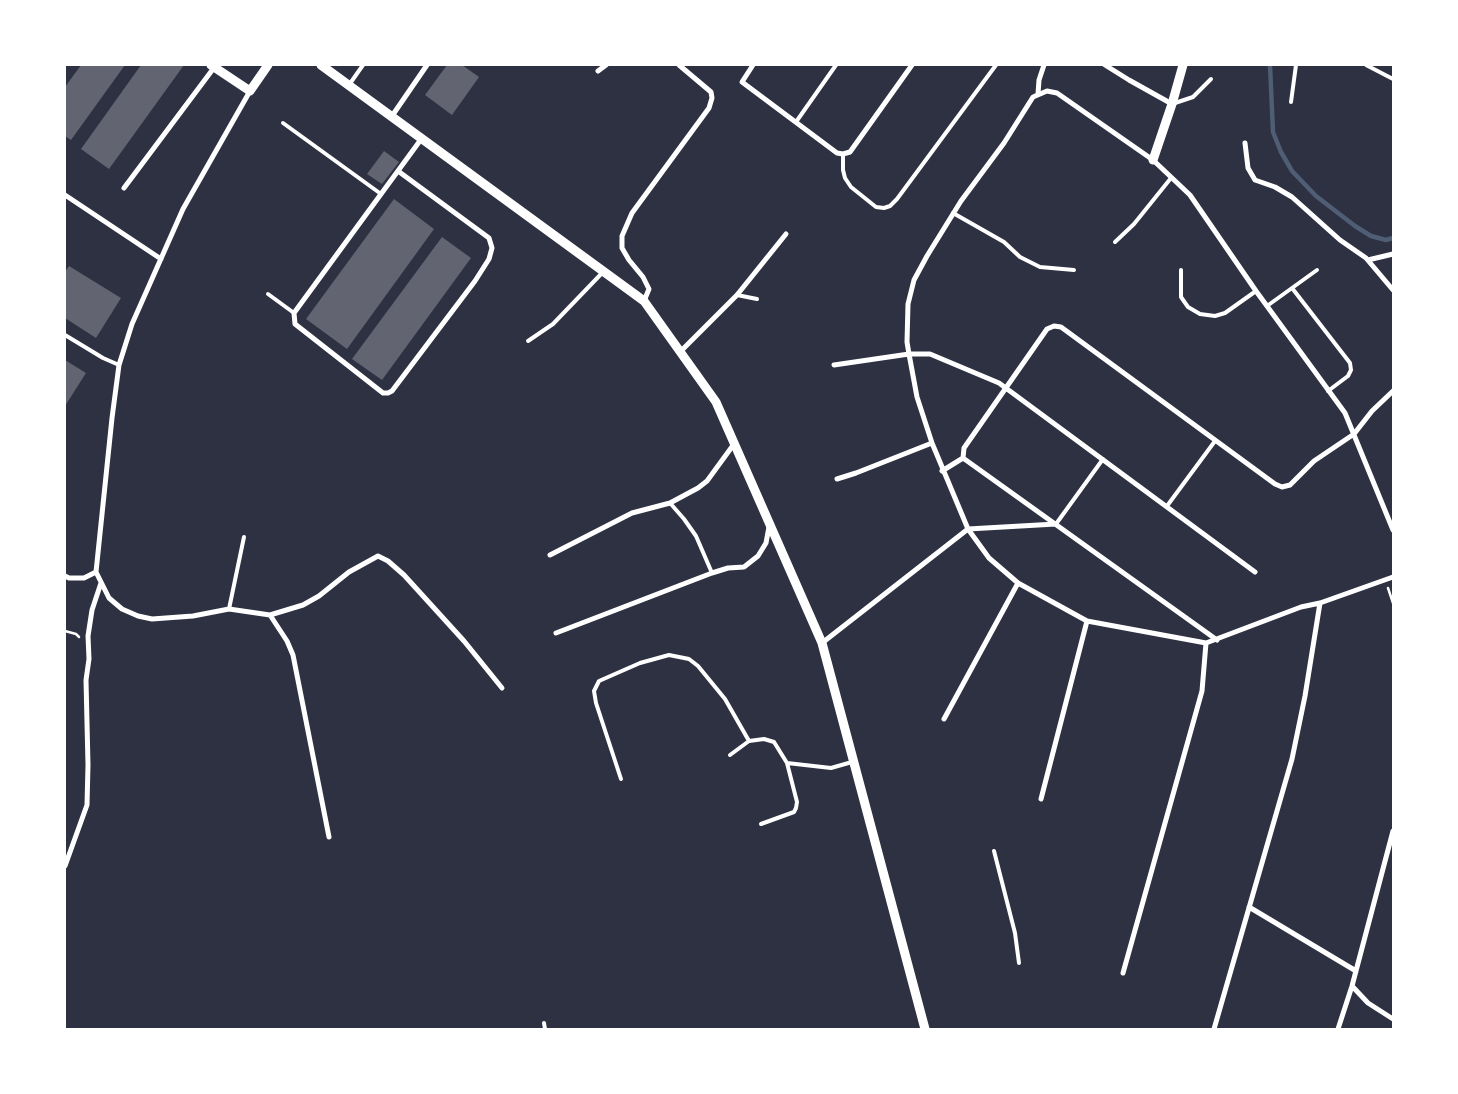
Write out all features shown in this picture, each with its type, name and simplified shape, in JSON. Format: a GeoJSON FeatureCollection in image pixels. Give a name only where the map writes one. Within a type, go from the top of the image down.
{"type":"FeatureCollection","features":[{"type":"Feature","properties":{"kind":"street"},"geometry":{"type":"LineString","coordinates":[[268,65],[250,91],[183,209],[132,324],[120,365],[112,418],[96,572],[109,598],[122,610],[138,616],[152,619],[177,618],[230,609],[270,615],[303,605],[319,596],[349,572],[378,556],[388,561],[404,575],[464,641],[502,688]]}},
{"type":"Feature","properties":{"kind":"street"},"geometry":{"type":"LineString","coordinates":[[321,65],[644,301],[716,402],[822,643],[925,1029]]}},
{"type":"Feature","properties":{"kind":"street"},"geometry":{"type":"LineString","coordinates":[[392,116],[427,65]]}},
{"type":"Feature","properties":{"kind":"street"},"geometry":{"type":"LineString","coordinates":[[598,71],[606,65]]}},
{"type":"Feature","properties":{"kind":"street"},"geometry":{"type":"LineString","coordinates":[[644,301],[649,289],[643,277],[622,248],[622,236],[632,213],[709,108],[712,98],[711,92],[679,65]]}},
{"type":"Feature","properties":{"kind":"street"},"geometry":{"type":"LineString","coordinates":[[753,65],[742,82],[837,153],[843,154],[850,152],[912,65]]}},
{"type":"Feature","properties":{"kind":"street"},"geometry":{"type":"LineString","coordinates":[[1038,94],[1039,80],[1044,65]]}},
{"type":"Feature","properties":{"kind":"street"},"geometry":{"type":"LineString","coordinates":[[1105,65],[1172,104]]}},
{"type":"Feature","properties":{"kind":"street"},"geometry":{"type":"LineString","coordinates":[[1153,160],[1183,65]]}},
{"type":"Feature","properties":{"kind":"street"},"geometry":{"type":"LineString","coordinates":[[124,188],[214,66],[250,91]]}},
{"type":"Feature","properties":{"kind":"street"},"geometry":{"type":"LineString","coordinates":[[1393,530],[1345,414],[1256,291],[1190,195],[1153,160],[1057,93],[1047,91],[1033,97],[1004,142],[961,201],[914,280],[908,304],[907,342],[917,396],[942,471],[968,529],[989,558],[1018,583],[1087,621],[1206,643],[1301,607],[1320,603],[1393,577]]}},
{"type":"Feature","properties":{"kind":"street"},"geometry":{"type":"LineString","coordinates":[[398,171],[489,238],[492,248],[489,259],[475,281],[392,391],[383,393],[295,324],[294,313],[422,138]]}},
{"type":"Feature","properties":{"kind":"street"},"geometry":{"type":"LineString","coordinates":[[1245,143],[1248,168],[1255,180],[1275,186],[1292,197],[1340,240],[1368,260],[1393,290]]}},
{"type":"Feature","properties":{"kind":"street"},"geometry":{"type":"LineString","coordinates":[[65,195],[161,260]]}},
{"type":"Feature","properties":{"kind":"street"},"geometry":{"type":"LineString","coordinates":[[680,352],[737,295],[786,234]]}},
{"type":"Feature","properties":{"kind":"street"},"geometry":{"type":"LineString","coordinates":[[1368,260],[1393,254]]}},
{"type":"Feature","properties":{"kind":"street"},"geometry":{"type":"LineString","coordinates":[[963,458],[964,448],[1047,329],[1054,326],[1061,327],[1275,484],[1282,487],[1290,485],[1314,461],[1354,434],[1372,411],[1393,391]]}},
{"type":"Feature","properties":{"kind":"street"},"geometry":{"type":"LineString","coordinates":[[834,366],[909,354],[930,354],[998,383],[1255,572]]}},
{"type":"Feature","properties":{"kind":"street"},"geometry":{"type":"LineString","coordinates":[[837,479],[932,442]]}},
{"type":"Feature","properties":{"kind":"street"},"geometry":{"type":"LineString","coordinates":[[550,555],[632,513],[670,503],[698,488],[707,481],[734,444]]}},
{"type":"Feature","properties":{"kind":"street"},"geometry":{"type":"LineString","coordinates":[[942,471],[963,458]]}},
{"type":"Feature","properties":{"kind":"street"},"geometry":{"type":"LineString","coordinates":[[963,458],[1217,640]]}},
{"type":"Feature","properties":{"kind":"street"},"geometry":{"type":"LineString","coordinates":[[556,633],[712,573],[728,568],[744,567],[758,556],[766,543],[770,524]]}},
{"type":"Feature","properties":{"kind":"street"},"geometry":{"type":"LineString","coordinates":[[822,643],[968,529],[1056,524]]}},
{"type":"Feature","properties":{"kind":"street"},"geometry":{"type":"LineString","coordinates":[[65,576],[69,578],[84,578],[96,572]]}},
{"type":"Feature","properties":{"kind":"street"},"geometry":{"type":"LineString","coordinates":[[65,866],[87,805],[86,680],[89,659],[88,643],[92,610],[101,583]]}},
{"type":"Feature","properties":{"kind":"street"},"geometry":{"type":"LineString","coordinates":[[944,719],[1018,583]]}},
{"type":"Feature","properties":{"kind":"street"},"geometry":{"type":"LineString","coordinates":[[1214,1029],[1292,759],[1305,696],[1320,603]]}},
{"type":"Feature","properties":{"kind":"street"},"geometry":{"type":"LineString","coordinates":[[270,615],[287,641],[293,655],[330,837]]}},
{"type":"Feature","properties":{"kind":"street"},"geometry":{"type":"LineString","coordinates":[[1041,799],[1087,621]]}},
{"type":"Feature","properties":{"kind":"street"},"geometry":{"type":"LineString","coordinates":[[1123,973],[1202,691],[1206,643]]}},
{"type":"Feature","properties":{"kind":"street"},"geometry":{"type":"LineString","coordinates":[[1338,1029],[1352,986],[1393,831]]}},
{"type":"Feature","properties":{"kind":"street"},"geometry":{"type":"LineString","coordinates":[[1249,908],[1356,971]]}},
{"type":"Feature","properties":{"kind":"street"},"geometry":{"type":"LineString","coordinates":[[1352,986],[1368,1003],[1393,1019]]}},
{"type":"Feature","properties":{"kind":"lane"},"geometry":{"type":"LineString","coordinates":[[349,85],[363,65]]}},
{"type":"Feature","properties":{"kind":"lane"},"geometry":{"type":"LineString","coordinates":[[796,122],[836,65]]}},
{"type":"Feature","properties":{"kind":"lane"},"geometry":{"type":"LineString","coordinates":[[843,154],[843,170],[845,178],[851,187],[876,207],[884,208],[890,206],[996,65]]}},
{"type":"Feature","properties":{"kind":"lane"},"geometry":{"type":"LineString","coordinates":[[1291,102],[1296,65]]}},
{"type":"Feature","properties":{"kind":"lane"},"geometry":{"type":"LineString","coordinates":[[1366,65],[1393,79]]}},
{"type":"Feature","properties":{"kind":"lane"},"geometry":{"type":"LineString","coordinates":[[1172,104],[1193,97],[1212,79]]}},
{"type":"Feature","properties":{"kind":"lane"},"geometry":{"type":"LineString","coordinates":[[283,123],[381,194]]}},
{"type":"Feature","properties":{"kind":"lane"},"geometry":{"type":"LineString","coordinates":[[1116,242],[1134,224],[1170,178]]}},
{"type":"Feature","properties":{"kind":"lane"},"geometry":{"type":"LineString","coordinates":[[954,213],[1004,242],[1020,257],[1040,267],[1074,270]]}},
{"type":"Feature","properties":{"kind":"lane"},"geometry":{"type":"LineString","coordinates":[[1181,270],[1181,297],[1188,307],[1200,314],[1216,316],[1225,314],[1256,291]]}},
{"type":"Feature","properties":{"kind":"lane"},"geometry":{"type":"LineString","coordinates":[[1267,306],[1317,270]]}},
{"type":"Feature","properties":{"kind":"lane"},"geometry":{"type":"LineString","coordinates":[[528,341],[553,324],[603,272]]}},
{"type":"Feature","properties":{"kind":"lane"},"geometry":{"type":"LineString","coordinates":[[1292,288],[1350,363],[1351,370],[1348,376],[1328,391]]}},
{"type":"Feature","properties":{"kind":"lane"},"geometry":{"type":"LineString","coordinates":[[268,294],[294,313]]}},
{"type":"Feature","properties":{"kind":"lane"},"geometry":{"type":"LineString","coordinates":[[737,295],[757,299]]}},
{"type":"Feature","properties":{"kind":"lane"},"geometry":{"type":"LineString","coordinates":[[65,335],[104,358],[120,365]]}},
{"type":"Feature","properties":{"kind":"lane"},"geometry":{"type":"LineString","coordinates":[[1167,506],[1216,441]]}},
{"type":"Feature","properties":{"kind":"lane"},"geometry":{"type":"LineString","coordinates":[[1056,524],[1103,459]]}},
{"type":"Feature","properties":{"kind":"lane"},"geometry":{"type":"LineString","coordinates":[[670,503],[696,536],[712,573]]}},
{"type":"Feature","properties":{"kind":"lane"},"geometry":{"type":"LineString","coordinates":[[230,609],[244,537]]}},
{"type":"Feature","properties":{"kind":"lane"},"geometry":{"type":"LineString","coordinates":[[621,779],[596,703],[594,691],[599,681],[640,663],[669,654],[688,659],[698,666],[725,699],[749,741]]}},
{"type":"Feature","properties":{"kind":"lane"},"geometry":{"type":"LineString","coordinates":[[730,754],[749,741],[764,739],[774,742],[786,763],[797,802],[796,808],[794,812],[761,824]]}},
{"type":"Feature","properties":{"kind":"lane"},"geometry":{"type":"LineString","coordinates":[[786,763],[830,768],[853,761]]}},
{"type":"Feature","properties":{"kind":"lane"},"geometry":{"type":"LineString","coordinates":[[994,851],[1015,932],[1019,963]]}},
{"type":"Feature","properties":{"kind":"lane"},"geometry":{"type":"LineString","coordinates":[[544,1023],[545,1029]]}},
{"type":"Feature","properties":{"kind":"path"},"geometry":{"type":"LineString","coordinates":[[1385,581],[1393,603]]}},
{"type":"Feature","properties":{"kind":"path"},"geometry":{"type":"LineString","coordinates":[[65,631],[76,634],[84,642],[88,643]]}},
{"type":"Feature","properties":{"kind":"building"},"geometry":{"type":"Polygon","coordinates":[[[81,65],[125,65],[71,140],[65,136],[65,87],[81,65]]]}},
{"type":"Feature","properties":{"kind":"building"},"geometry":{"type":"Polygon","coordinates":[[[141,65],[184,65],[109,169],[81,149],[141,65]]]}},
{"type":"Feature","properties":{"kind":"building"},"geometry":{"type":"Polygon","coordinates":[[[447,65],[462,65],[479,77],[452,115],[425,95],[447,65]]]}},
{"type":"Feature","properties":{"kind":"building"},"geometry":{"type":"Polygon","coordinates":[[[384,151],[399,162],[382,184],[367,174],[384,151]]]}},
{"type":"Feature","properties":{"kind":"building"},"geometry":{"type":"Polygon","coordinates":[[[394,199],[434,229],[347,349],[306,319],[394,199]]]}},
{"type":"Feature","properties":{"kind":"building"},"geometry":{"type":"Polygon","coordinates":[[[442,237],[471,258],[382,380],[352,359],[442,237]]]}},
{"type":"Feature","properties":{"kind":"building"},"geometry":{"type":"Polygon","coordinates":[[[69,266],[121,298],[96,338],[65,318],[65,272],[69,266]]]}},
{"type":"Feature","properties":{"kind":"building"},"geometry":{"type":"Polygon","coordinates":[[[65,360],[86,373],[65,406],[65,360]]]}},
{"type":"Feature","properties":{"kind":"waterway"},"geometry":{"type":"LineString","coordinates":[[1270,65],[1273,132],[1281,152],[1292,171],[1316,196],[1355,226],[1371,236],[1386,240],[1393,238]]}}]}
